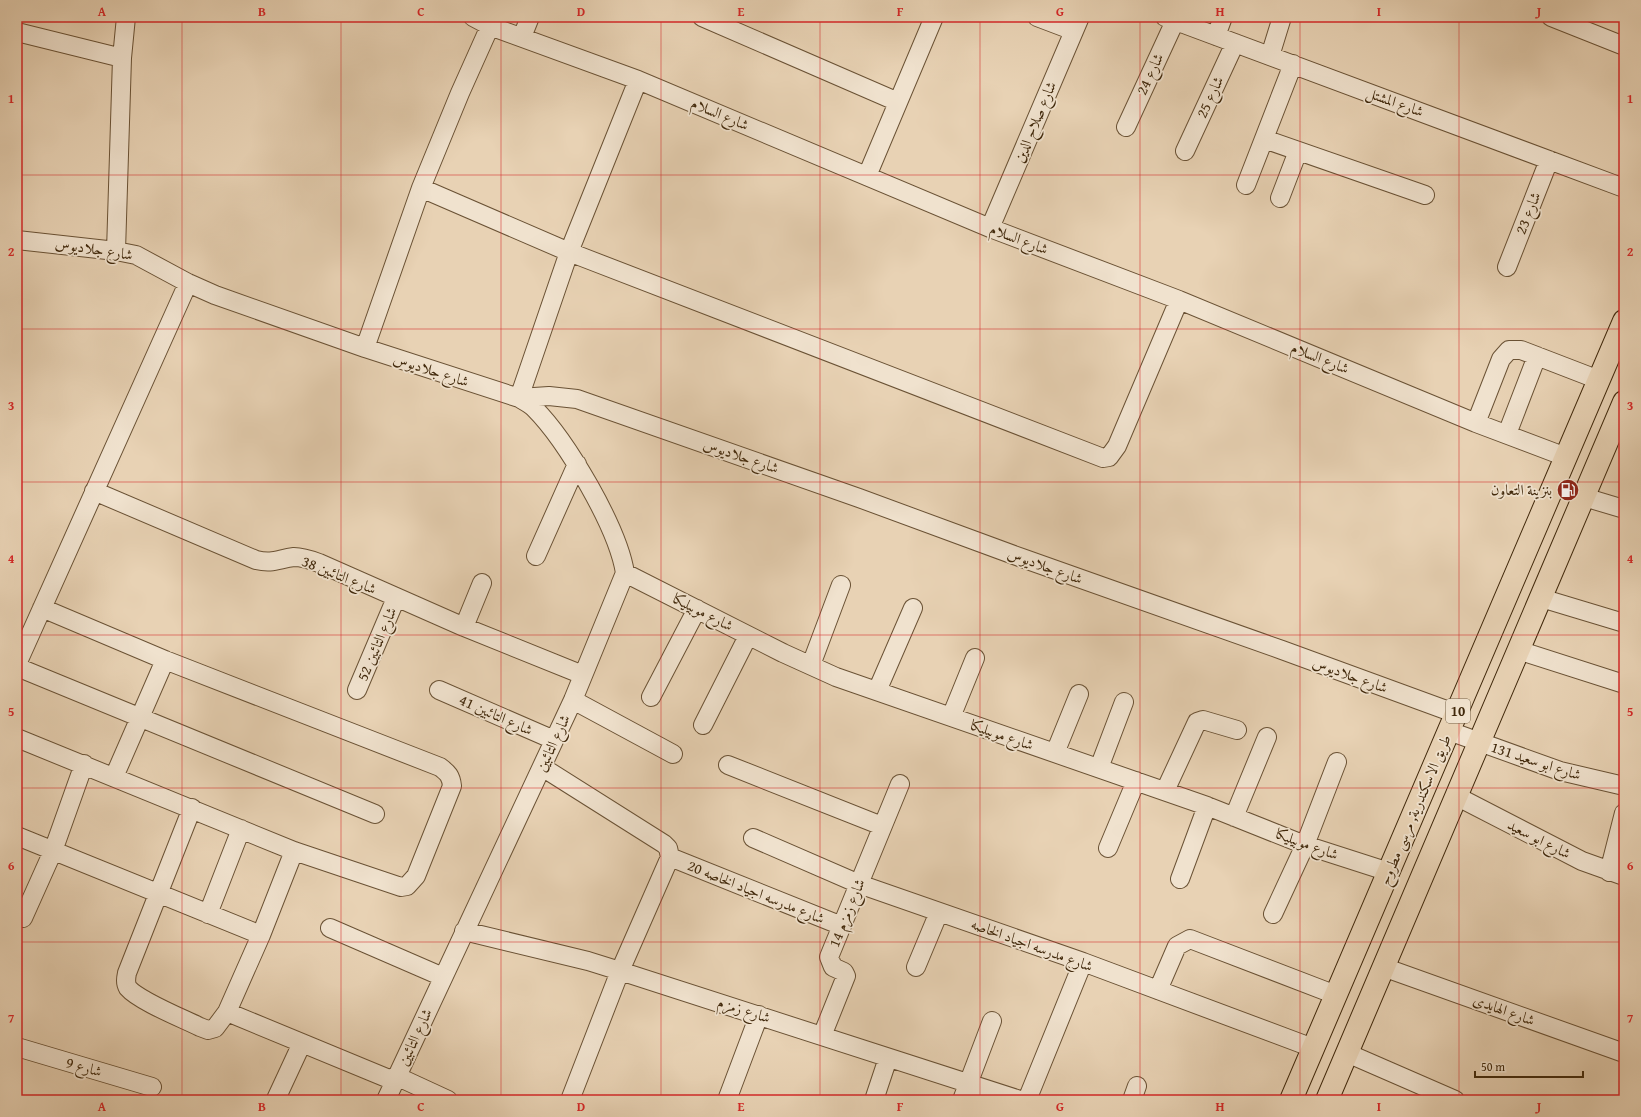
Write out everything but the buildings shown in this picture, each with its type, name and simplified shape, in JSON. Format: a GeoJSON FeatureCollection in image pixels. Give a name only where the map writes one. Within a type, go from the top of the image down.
{"type":"FeatureCollection","features":[{"type":"Feature","properties":{"kind":"main road","name":"طريق الاسكندرية, مرسى مطروح"},"geometry":{"type":"LineString","coordinates":[[1291,1100],[1624,321]]}},
{"type":"Feature","properties":{"kind":"main road","name":"10"},"geometry":{"type":"LineString","coordinates":[[1327,1100],[1624,403]]}},
{"type":"Feature","properties":{"kind":"main road"},"geometry":{"type":"LineString","coordinates":[[1471,681],[1500,692]]}},
{"type":"Feature","properties":{"kind":"street"},"geometry":{"type":"LineString","coordinates":[[116,251],[122,58],[126,17]]}},
{"type":"Feature","properties":{"kind":"street","name":"شارع السلام"},"geometry":{"type":"LineString","coordinates":[[473,17],[490,26],[638,80],[990,228],[1179,300],[1476,423],[1566,457]]}},
{"type":"Feature","properties":{"kind":"street"},"geometry":{"type":"LineString","coordinates":[[522,37],[530,17]]}},
{"type":"Feature","properties":{"kind":"street"},"geometry":{"type":"LineString","coordinates":[[702,17],[898,102]]}},
{"type":"Feature","properties":{"kind":"street"},"geometry":{"type":"LineString","coordinates":[[867,176],[934,17]]}},
{"type":"Feature","properties":{"kind":"street"},"geometry":{"type":"LineString","coordinates":[[1037,17],[1077,24]]}},
{"type":"Feature","properties":{"kind":"street"},"geometry":{"type":"LineString","coordinates":[[1216,36],[1223,17]]}},
{"type":"Feature","properties":{"kind":"street"},"geometry":{"type":"LineString","coordinates":[[1270,56],[1282,17]]}},
{"type":"Feature","properties":{"kind":"street"},"geometry":{"type":"LineString","coordinates":[[1557,18],[1624,46]]}},
{"type":"Feature","properties":{"kind":"street","name":"شارع المشتل"},"geometry":{"type":"LineString","coordinates":[[1170,19],[1624,188]]}},
{"type":"Feature","properties":{"kind":"street","name":"شارع 24"},"geometry":{"type":"LineString","coordinates":[[1126,128],[1170,19]]}},
{"type":"Feature","properties":{"kind":"street","name":"شارع صلاح الدين"},"geometry":{"type":"LineString","coordinates":[[990,228],[1077,24]]}},
{"type":"Feature","properties":{"kind":"street"},"geometry":{"type":"LineString","coordinates":[[365,348],[421,188],[460,93],[490,26]]}},
{"type":"Feature","properties":{"kind":"street"},"geometry":{"type":"LineString","coordinates":[[17,32],[122,58]]}},
{"type":"Feature","properties":{"kind":"street","name":"شارع 25"},"geometry":{"type":"LineString","coordinates":[[1185,152],[1235,43]]}},
{"type":"Feature","properties":{"kind":"street"},"geometry":{"type":"LineString","coordinates":[[1246,185],[1293,64]]}},
{"type":"Feature","properties":{"kind":"street"},"geometry":{"type":"LineString","coordinates":[[625,573],[623,561],[614,537],[577,464],[544,419],[533,407],[519,398],[569,252],[638,80]]}},
{"type":"Feature","properties":{"kind":"street"},"geometry":{"type":"LineString","coordinates":[[1264,139],[1425,195]]}},
{"type":"Feature","properties":{"kind":"street"},"geometry":{"type":"LineString","coordinates":[[1280,198],[1298,151]]}},
{"type":"Feature","properties":{"kind":"street","name":"شارع 23"},"geometry":{"type":"LineString","coordinates":[[1507,267],[1549,160]]}},
{"type":"Feature","properties":{"kind":"street"},"geometry":{"type":"LineString","coordinates":[[421,188],[569,252],[1102,458],[1109,457],[1117,446],[1179,300]]}},
{"type":"Feature","properties":{"kind":"street","name":"شارع جلاديوس"},"geometry":{"type":"LineString","coordinates":[[17,240],[116,251],[136,255],[188,283],[215,295],[365,348],[519,398],[549,396],[577,399],[859,498],[1022,558],[1282,650],[1453,723]]}},
{"type":"Feature","properties":{"kind":"street"},"geometry":{"type":"LineString","coordinates":[[188,283],[17,666],[375,814]]}},
{"type":"Feature","properties":{"kind":"street"},"geometry":{"type":"LineString","coordinates":[[1476,423],[1501,359],[1505,354],[1514,349],[1537,356],[1599,380]]}},
{"type":"Feature","properties":{"kind":"street"},"geometry":{"type":"LineString","coordinates":[[1507,434],[1537,356]]}},
{"type":"Feature","properties":{"kind":"street"},"geometry":{"type":"LineString","coordinates":[[536,556],[577,464]]}},
{"type":"Feature","properties":{"kind":"street","name":"شارع التائبين 38"},"geometry":{"type":"LineString","coordinates":[[94,491],[256,560],[274,562],[294,557],[305,558],[464,627],[583,675]]}},
{"type":"Feature","properties":{"kind":"street"},"geometry":{"type":"LineString","coordinates":[[1584,497],[1624,509]]}},
{"type":"Feature","properties":{"kind":"street","name":"شارع موبيليكا"},"geometry":{"type":"LineString","coordinates":[[625,573],[748,636],[811,666],[877,691],[1207,806],[1305,845],[1389,872]]}},
{"type":"Feature","properties":{"kind":"street","name":"شارع التائبين"},"geometry":{"type":"LineString","coordinates":[[386,1100],[573,700],[625,573]]}},
{"type":"Feature","properties":{"kind":"street"},"geometry":{"type":"LineString","coordinates":[[464,627],[482,583]]}},
{"type":"Feature","properties":{"kind":"street"},"geometry":{"type":"LineString","coordinates":[[811,666],[841,585]]}},
{"type":"Feature","properties":{"kind":"street","name":"شارع التائبين 52"},"geometry":{"type":"LineString","coordinates":[[357,690],[396,598]]}},
{"type":"Feature","properties":{"kind":"street"},"geometry":{"type":"LineString","coordinates":[[1541,598],[1624,623]]}},
{"type":"Feature","properties":{"kind":"street"},"geometry":{"type":"LineString","coordinates":[[17,738],[192,808],[294,851],[401,888],[407,886],[416,876],[452,786],[451,778],[448,773],[440,767],[165,660],[42,608]]}},
{"type":"Feature","properties":{"kind":"street"},"geometry":{"type":"LineString","coordinates":[[877,691],[913,608]]}},
{"type":"Feature","properties":{"kind":"street"},"geometry":{"type":"LineString","coordinates":[[651,697],[697,609]]}},
{"type":"Feature","properties":{"kind":"street"},"geometry":{"type":"LineString","coordinates":[[704,725],[748,636]]}},
{"type":"Feature","properties":{"kind":"street"},"geometry":{"type":"LineString","coordinates":[[1518,650],[1624,684]]}},
{"type":"Feature","properties":{"kind":"street"},"geometry":{"type":"LineString","coordinates":[[951,717],[975,658]]}},
{"type":"Feature","properties":{"kind":"street"},"geometry":{"type":"LineString","coordinates":[[114,777],[165,660]]}},
{"type":"Feature","properties":{"kind":"street","name":"شارع التائبين 41"},"geometry":{"type":"LineString","coordinates":[[439,690],[554,740]]}},
{"type":"Feature","properties":{"kind":"street"},"geometry":{"type":"LineString","coordinates":[[1055,753],[1079,694]]}},
{"type":"Feature","properties":{"kind":"street"},"geometry":{"type":"LineString","coordinates":[[573,700],[673,754]]}},
{"type":"Feature","properties":{"kind":"street"},"geometry":{"type":"LineString","coordinates":[[1099,768],[1124,702]]}},
{"type":"Feature","properties":{"kind":"street"},"geometry":{"type":"LineString","coordinates":[[1165,792],[1197,722],[1203,720],[1237,730]]}},
{"type":"Feature","properties":{"kind":"street","name":"شارع ابو سعيد 131"},"geometry":{"type":"LineString","coordinates":[[1453,723],[1479,742],[1560,771],[1624,786]]}},
{"type":"Feature","properties":{"kind":"street"},"geometry":{"type":"LineString","coordinates":[[1234,817],[1267,737]]}},
{"type":"Feature","properties":{"kind":"street"},"geometry":{"type":"LineString","coordinates":[[1273,914],[1305,845],[1337,762]]}},
{"type":"Feature","properties":{"kind":"street"},"geometry":{"type":"LineString","coordinates":[[23,918],[54,851],[84,764]]}},
{"type":"Feature","properties":{"kind":"street"},"geometry":{"type":"LineString","coordinates":[[728,765],[882,826]]}},
{"type":"Feature","properties":{"kind":"street"},"geometry":{"type":"LineString","coordinates":[[542,767],[664,844],[668,848],[670,857],[620,971],[570,1100]]}},
{"type":"Feature","properties":{"kind":"street"},"geometry":{"type":"LineString","coordinates":[[1108,848],[1136,782]]}},
{"type":"Feature","properties":{"kind":"street","name":"شارع زمزم 14"},"geometry":{"type":"LineString","coordinates":[[822,1036],[846,979],[844,972],[831,964],[829,957],[900,784]]}},
{"type":"Feature","properties":{"kind":"street","name":"شارع ابو سعيد"},"geometry":{"type":"LineString","coordinates":[[1456,796],[1582,861],[1617,874]]}},
{"type":"Feature","properties":{"kind":"street"},"geometry":{"type":"LineString","coordinates":[[1180,879],[1207,806]]}},
{"type":"Feature","properties":{"kind":"street"},"geometry":{"type":"LineString","coordinates":[[192,808],[127,973],[126,982],[128,987],[140,997],[208,1030],[215,1028],[227,1012],[261,935],[294,851]]}},
{"type":"Feature","properties":{"kind":"street"},"geometry":{"type":"LineString","coordinates":[[1617,874],[1624,813]]}},
{"type":"Feature","properties":{"kind":"street"},"geometry":{"type":"LineString","coordinates":[[208,914],[242,829]]}},
{"type":"Feature","properties":{"kind":"street"},"geometry":{"type":"LineString","coordinates":[[17,836],[261,935]]}},
{"type":"Feature","properties":{"kind":"street","name":"شارع مدرسه اجياد الخاصه"},"geometry":{"type":"LineString","coordinates":[[753,838],[859,884],[1083,962],[1313,1048]]}},
{"type":"Feature","properties":{"kind":"street","name":"شارع مدرسه اجياد الخاصه 20"},"geometry":{"type":"LineString","coordinates":[[670,857],[842,926]]}},
{"type":"Feature","properties":{"kind":"street"},"geometry":{"type":"LineString","coordinates":[[916,967],[940,912]]}},
{"type":"Feature","properties":{"kind":"street"},"geometry":{"type":"LineString","coordinates":[[330,928],[443,977]]}},
{"type":"Feature","properties":{"kind":"street","name":"شارع زمزم"},"geometry":{"type":"LineString","coordinates":[[464,931],[588,961],[759,1015],[888,1058],[965,1092],[1020,1100]]}},
{"type":"Feature","properties":{"kind":"street"},"geometry":{"type":"LineString","coordinates":[[1158,990],[1177,946],[1190,939],[1336,995]]}},
{"type":"Feature","properties":{"kind":"street"},"geometry":{"type":"LineString","coordinates":[[1027,1100],[1083,962]]}},
{"type":"Feature","properties":{"kind":"street","name":"شارع الهايدى"},"geometry":{"type":"LineString","coordinates":[[1384,967],[1624,1053]]}},
{"type":"Feature","properties":{"kind":"street"},"geometry":{"type":"LineString","coordinates":[[227,1012],[448,1100]]}},
{"type":"Feature","properties":{"kind":"street"},"geometry":{"type":"LineString","coordinates":[[727,1100],[759,1015]]}},
{"type":"Feature","properties":{"kind":"street"},"geometry":{"type":"LineString","coordinates":[[965,1092],[992,1021]]}},
{"type":"Feature","properties":{"kind":"street"},"geometry":{"type":"LineString","coordinates":[[276,1099],[302,1043]]}},
{"type":"Feature","properties":{"kind":"street","name":"شارع 9"},"geometry":{"type":"LineString","coordinates":[[17,1047],[152,1086]]}},
{"type":"Feature","properties":{"kind":"street"},"geometry":{"type":"LineString","coordinates":[[1347,1053],[1455,1100]]}},
{"type":"Feature","properties":{"kind":"street"},"geometry":{"type":"LineString","coordinates":[[874,1100],[888,1058]]}},
{"type":"Feature","properties":{"kind":"place","name":"بنزينة التعاون"},"geometry":{"type":"Point","coordinates":[1568,490]}}]}
